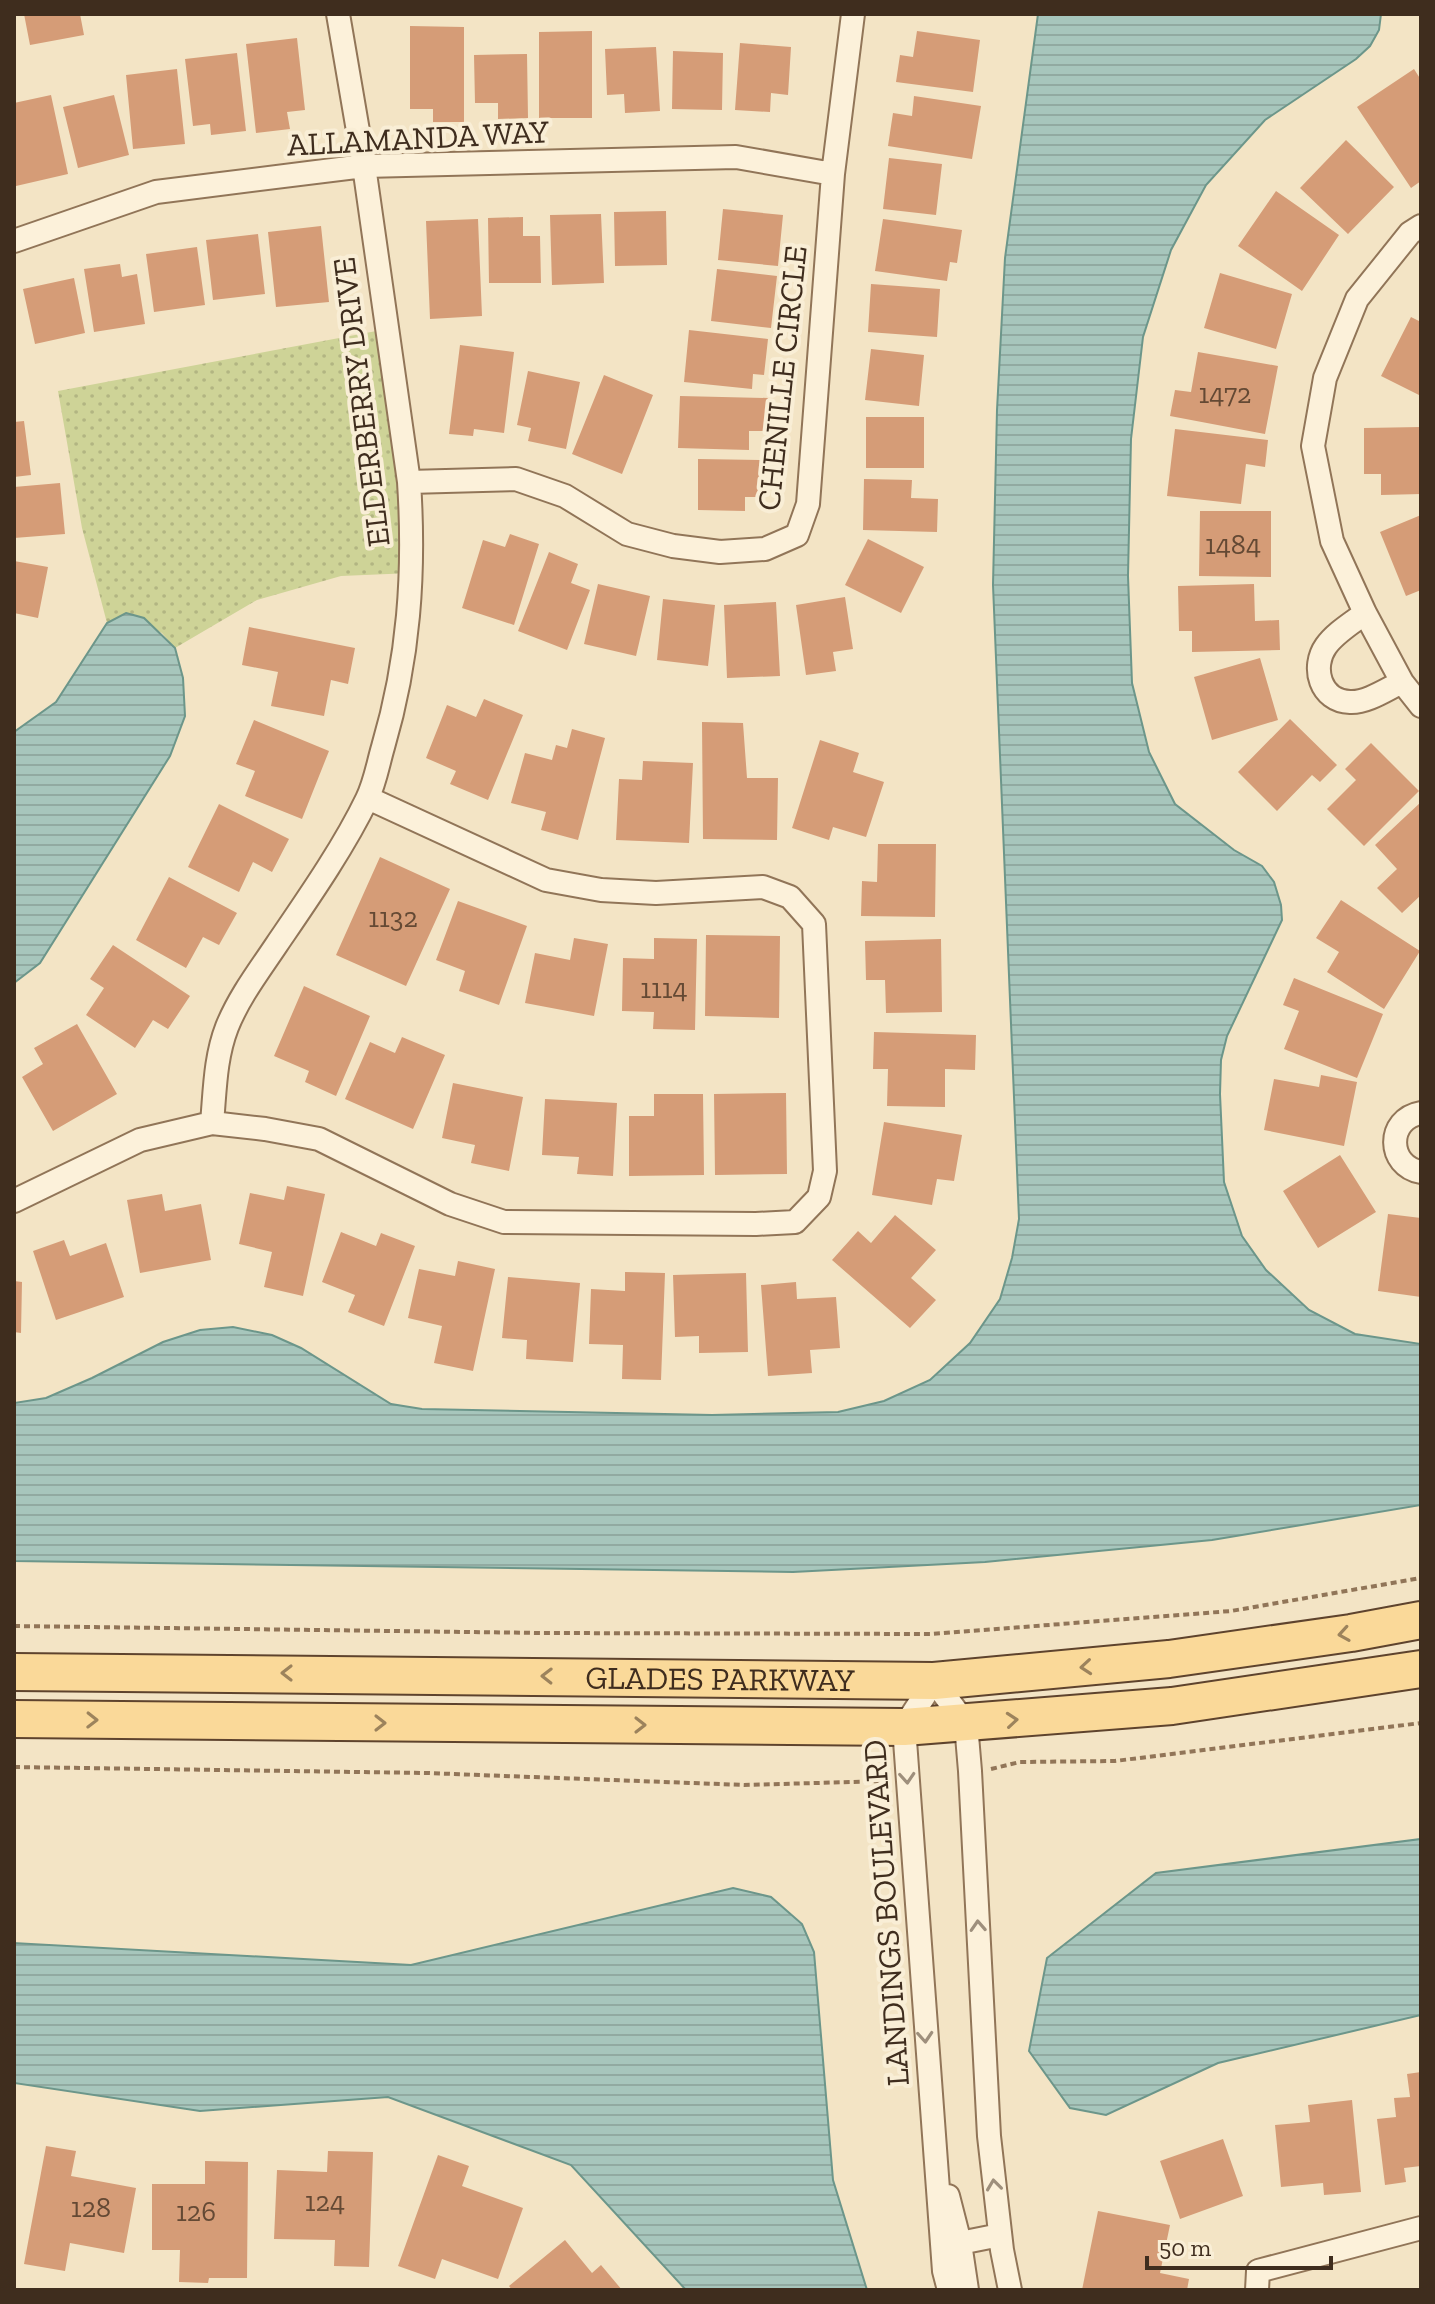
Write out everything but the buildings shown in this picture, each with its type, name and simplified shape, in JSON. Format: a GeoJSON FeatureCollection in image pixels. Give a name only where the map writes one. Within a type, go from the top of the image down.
{"type":"FeatureCollection","features":[{"type":"Feature","properties":{"kind":"main road","name":"GLADES PARKWAY"},"geometry":{"type":"LineString","coordinates":[[14,1672],[934,1681],[1169,1659],[1421,1620]]}},
{"type":"Feature","properties":{"kind":"main road","name":"GLADES PARKWAY"},"geometry":{"type":"LineString","coordinates":[[14,1719],[904,1727],[1172,1706],[1421,1669]]}},
{"type":"Feature","properties":{"kind":"street","name":"ELDERBERRY DRIVE"},"geometry":{"type":"LineString","coordinates":[[212,1123],[217,1060],[227,1028],[241,998],[307,900],[368,798],[395,707],[406,650],[412,560],[409,482],[364,166],[338,14]]}},
{"type":"Feature","properties":{"kind":"street","name":"CHENILLE CIRCLE"},"geometry":{"type":"LineString","coordinates":[[409,482],[516,479],[565,496],[627,534],[673,546],[720,552],[765,549],[797,535],[808,504],[833,174],[853,14]]}},
{"type":"Feature","properties":{"kind":"street","name":"ALLAMANDA WAY"},"geometry":{"type":"LineString","coordinates":[[14,241],[156,192],[364,166],[736,157],[833,174]]}},
{"type":"Feature","properties":{"kind":"street"},"geometry":{"type":"LineString","coordinates":[[1421,226],[1410,233],[1357,299],[1325,378],[1313,446],[1332,541],[1365,613],[1402,682],[1421,706]]}},
{"type":"Feature","properties":{"kind":"street"},"geometry":{"type":"LineString","coordinates":[[1365,613],[1327,644],[1318,660],[1322,687],[1334,698],[1351,702],[1369,698],[1402,682]]}},
{"type":"Feature","properties":{"kind":"street"},"geometry":{"type":"LineString","coordinates":[[14,1201],[140,1140],[212,1123],[319,1139],[450,1204],[504,1222],[795,1222],[819,1197],[825,1171],[814,924],[790,897],[763,887],[656,893],[601,890],[546,880],[368,798]]}},
{"type":"Feature","properties":{"kind":"street"},"geometry":{"type":"LineString","coordinates":[[1421,1113],[1403,1121],[1394,1142],[1402,1163],[1421,1172]]}},
{"type":"Feature","properties":{"kind":"street"},"geometry":{"type":"LineString","coordinates":[[934,1681],[966,1724],[989,2136],[1000,2235],[1010,2290]]}},
{"type":"Feature","properties":{"kind":"street","name":"LANDINGS BOULEVARD"},"geometry":{"type":"LineString","coordinates":[[934,1681],[904,1727],[933,2137],[944,2271],[949,2290]]}},
{"type":"Feature","properties":{"kind":"street"},"geometry":{"type":"LineString","coordinates":[[933,2137],[960,2243],[967,2290]]}},
{"type":"Feature","properties":{"kind":"street"},"geometry":{"type":"LineString","coordinates":[[1257,2290],[1258,2271],[1421,2228]]}},
{"type":"Feature","properties":{"kind":"street"},"geometry":{"type":"LineString","coordinates":[[960,2243],[1000,2235]]}},
{"type":"Feature","properties":{"kind":"path"},"geometry":{"type":"LineString","coordinates":[[14,1626],[574,1634],[931,1634],[1231,1611],[1421,1578]]}},
{"type":"Feature","properties":{"kind":"path"},"geometry":{"type":"LineString","coordinates":[[970,1771],[1020,1762],[1115,1761],[1421,1723]]}},
{"type":"Feature","properties":{"kind":"path"},"geometry":{"type":"LineString","coordinates":[[14,1767],[427,1773],[744,1785],[907,1779]]}},
{"type":"Feature","properties":{"kind":"green space"},"geometry":{"type":"Polygon","coordinates":[[[387,329],[412,573],[341,576],[257,600],[175,648],[162,633],[126,613],[107,623],[82,528],[58,391],[387,329]]]}},
{"type":"Feature","properties":{"kind":"water"},"geometry":{"type":"Polygon","coordinates":[[[1038,14],[1381,14],[1379,30],[1370,46],[1356,59],[1265,120],[1206,185],[1171,250],[1143,337],[1131,439],[1128,576],[1132,683],[1149,752],[1175,804],[1234,850],[1262,866],[1274,882],[1281,905],[1282,920],[1227,1036],[1221,1060],[1224,1182],[1242,1236],[1266,1270],[1309,1310],[1355,1334],[1421,1344],[1421,1505],[1212,1540],[985,1562],[793,1572],[14,1561],[14,1403],[46,1398],[163,1342],[200,1330],[233,1327],[272,1335],[301,1348],[391,1404],[422,1409],[712,1415],[838,1412],[884,1401],[930,1380],[970,1343],[1000,1299],[1019,1219],[993,585],[997,410],[1005,258],[1038,14]]]}},
{"type":"Feature","properties":{"kind":"water"},"geometry":{"type":"Polygon","coordinates":[[[126,613],[144,618],[175,648],[183,678],[185,716],[170,756],[40,963],[14,983],[14,732],[56,702],[107,623],[126,613]]]}},
{"type":"Feature","properties":{"kind":"water"},"geometry":{"type":"Polygon","coordinates":[[[1421,1839],[1421,2015],[1218,2063],[1106,2115],[1070,2108],[1029,2051],[1047,1958],[1156,1873],[1421,1839]]]}},
{"type":"Feature","properties":{"kind":"water"},"geometry":{"type":"Polygon","coordinates":[[[733,1888],[771,1897],[802,1924],[814,1952],[833,2180],[867,2290],[686,2290],[571,2165],[388,2097],[200,2111],[14,2083],[14,1943],[411,1965],[733,1888]]]}}]}
